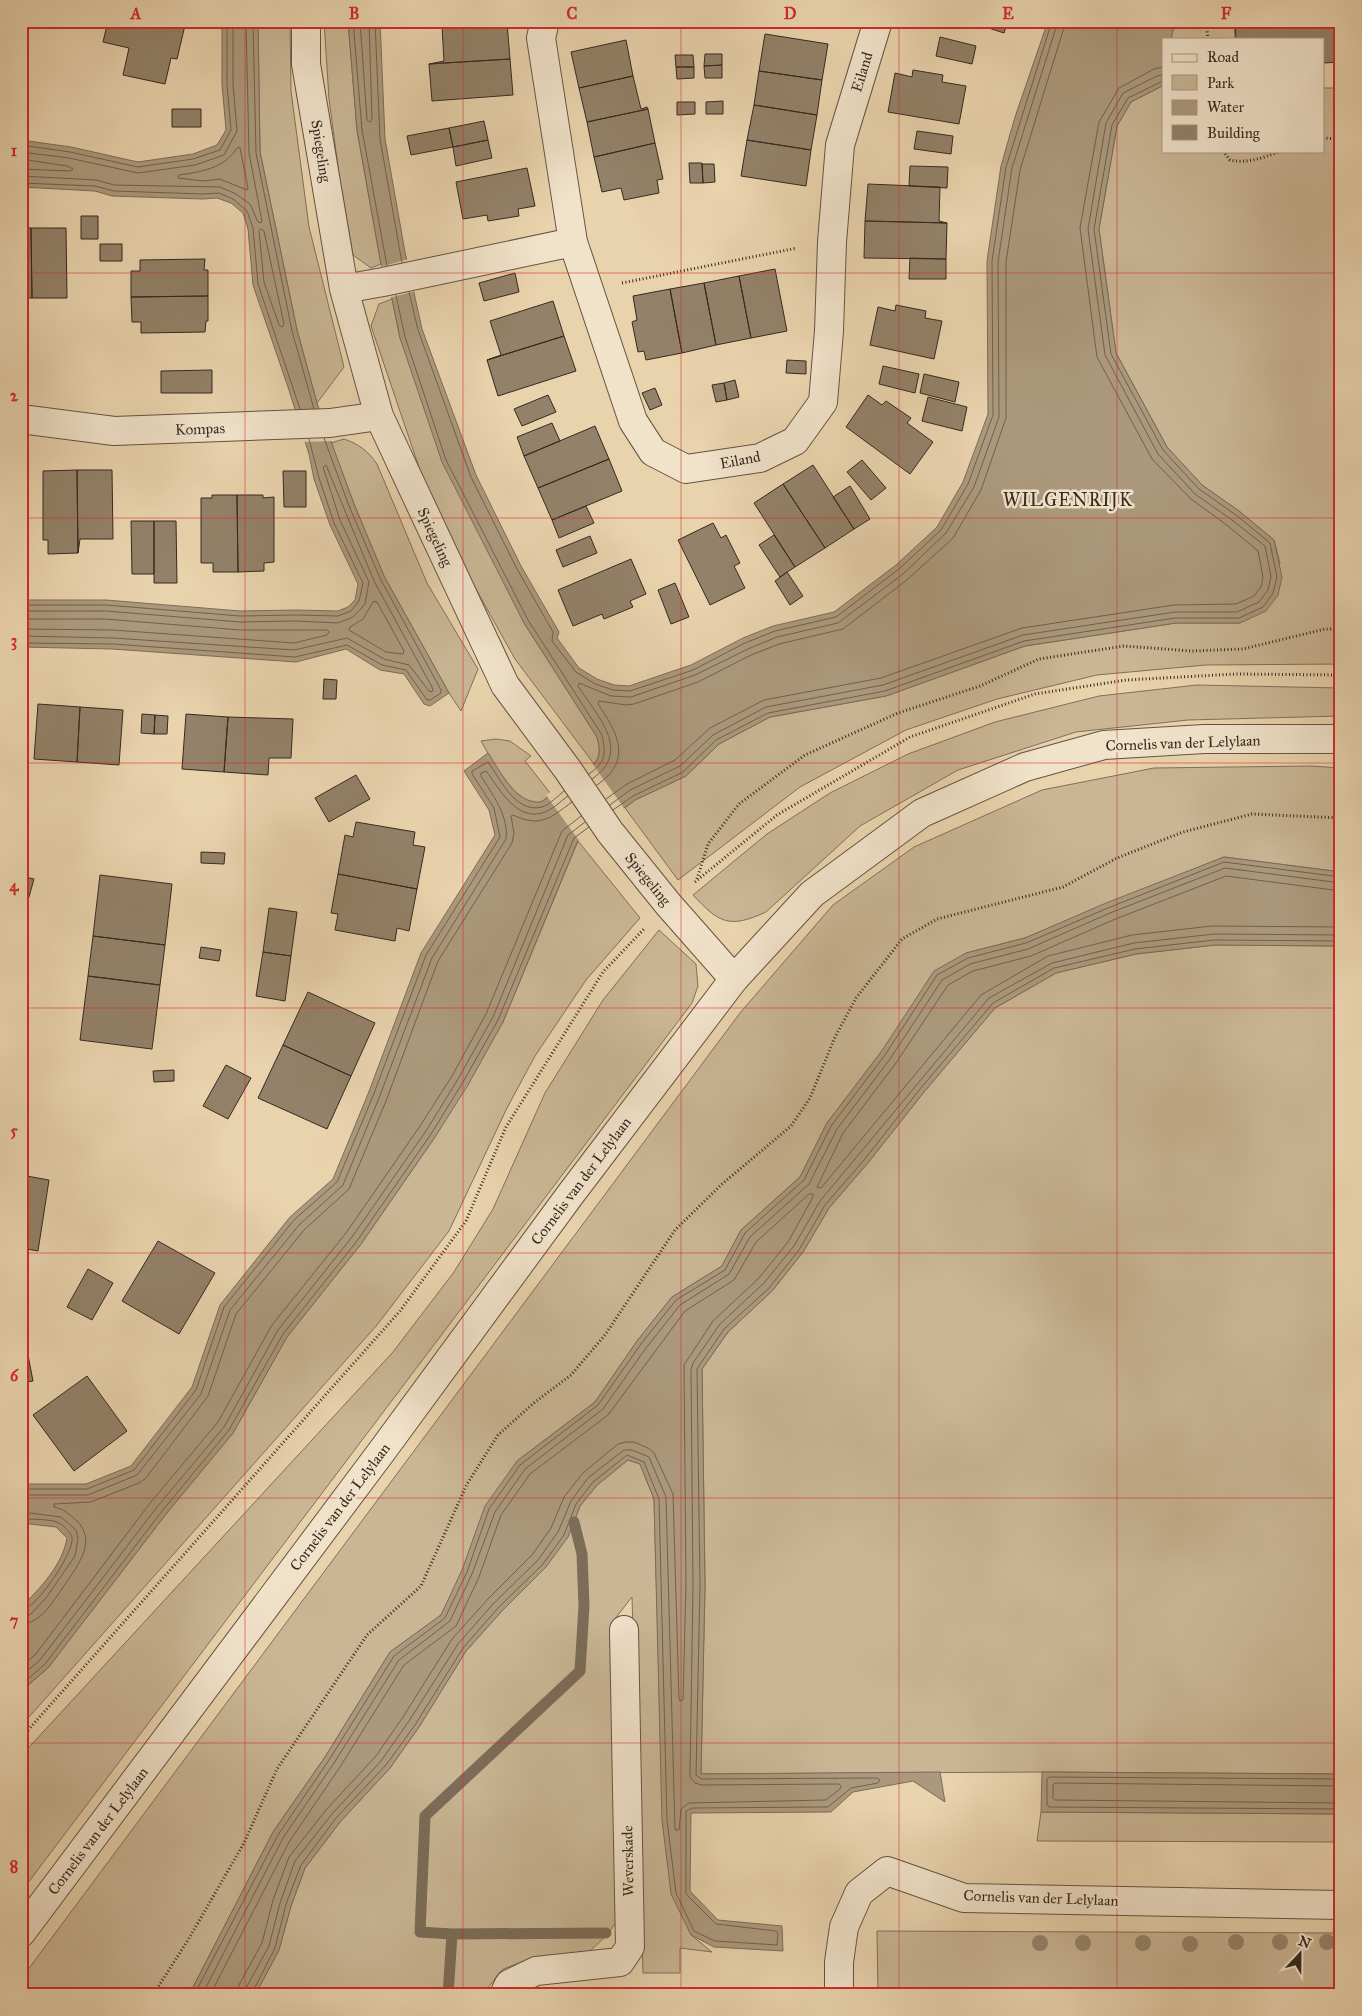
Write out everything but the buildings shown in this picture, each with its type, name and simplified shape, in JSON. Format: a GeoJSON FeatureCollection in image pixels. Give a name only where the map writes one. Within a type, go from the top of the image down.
{"type":"FeatureCollection","features":[{"type":"Feature","properties":{"kind":"street","name":"Spiegeling"},"geometry":{"type":"LineString","coordinates":[[306,21],[306,64],[344,289],[378,416],[505,685],[568,770],[610,832],[668,904],[734,979]]}},
{"type":"Feature","properties":{"kind":"street","name":"Eiland"},"geometry":{"type":"LineString","coordinates":[[545,21],[541,38],[573,242],[633,421],[653,452],[686,469],[760,458],[795,441],[823,402],[829,331],[832,242],[840,145],[878,21]]}},
{"type":"Feature","properties":{"kind":"street"},"geometry":{"type":"LineString","coordinates":[[344,289],[573,242]]}},
{"type":"Feature","properties":{"kind":"street","name":"Kompas"},"geometry":{"type":"LineString","coordinates":[[21,419],[114,432],[281,426],[330,423],[378,416]]}},
{"type":"Feature","properties":{"kind":"street","name":"Cornelis van der Lelylaan"},"geometry":{"type":"LineString","coordinates":[[21,1933],[382,1451],[570,1195],[734,979],[812,894],[922,813],[1025,767],[1104,745],[1204,739],[1341,739]]}},
{"type":"Feature","properties":{"kind":"street","name":"Weverskade"},"geometry":{"type":"LineString","coordinates":[[504,1995],[509,1984],[536,1971],[620,1962],[630,1947],[624,1630]]}},
{"type":"Feature","properties":{"kind":"street","name":"Cornelis van der Lelylaan"},"geometry":{"type":"LineString","coordinates":[[839,1995],[838,1962],[844,1927],[860,1893],[887,1871],[964,1898],[1341,1905]]}},
{"type":"Feature","properties":{"kind":"path"},"geometry":{"type":"LineString","coordinates":[[1206,21],[1208,38]]}},
{"type":"Feature","properties":{"kind":"path"},"geometry":{"type":"LineString","coordinates":[[1324,138],[1341,139]]}},
{"type":"Feature","properties":{"kind":"path"},"geometry":{"type":"LineString","coordinates":[[1224,152],[1230,160],[1240,162],[1264,158],[1279,152]]}},
{"type":"Feature","properties":{"kind":"path"},"geometry":{"type":"LineString","coordinates":[[589,289],[832,242]]}},
{"type":"Feature","properties":{"kind":"path"},"geometry":{"type":"LineString","coordinates":[[697,880],[708,844],[739,804],[806,755],[898,713],[980,686],[1039,659],[1124,646],[1191,651],[1243,649],[1325,629],[1341,629]]}},
{"type":"Feature","properties":{"kind":"path"},"geometry":{"type":"LineString","coordinates":[[153,1995],[188,1940],[244,1843],[277,1769],[367,1635],[421,1586],[467,1484],[498,1435],[535,1402],[571,1375],[604,1335],[674,1230],[722,1184],[791,1126],[810,1098],[834,1039],[856,998],[902,939],[937,919],[1063,887],[1117,858],[1183,832],[1252,814],[1341,818]]}},
{"type":"Feature","properties":{"kind":"green space"},"geometry":{"type":"Polygon","coordinates":[[[258,21],[290,21],[291,91],[309,227],[344,367],[317,403],[297,330],[260,152],[258,21]]]}},
{"type":"Feature","properties":{"kind":"green space"},"geometry":{"type":"Polygon","coordinates":[[[324,21],[348,21],[357,130],[381,264],[371,268],[353,255],[339,174],[329,99],[324,21]]]}},
{"type":"Feature","properties":{"kind":"green space"},"geometry":{"type":"Polygon","coordinates":[[[1175,21],[1234,21],[1235,38],[1171,38],[1175,21]]]}},
{"type":"Feature","properties":{"kind":"green space"},"geometry":{"type":"Polygon","coordinates":[[[1162,86],[1162,152],[1324,152],[1324,88],[1341,88],[1341,664],[1206,665],[1097,675],[997,699],[906,730],[800,787],[678,880],[625,808],[635,800],[686,776],[719,744],[770,717],[886,696],[1025,646],[1176,623],[1240,623],[1280,563],[1274,540],[1239,511],[1202,485],[1167,447],[1116,353],[1099,229],[1117,126],[1131,102],[1162,86]]]}},
{"type":"Feature","properties":{"kind":"green space"},"geometry":{"type":"Polygon","coordinates":[[[392,299],[400,338],[524,623],[597,737],[599,752],[594,764],[515,659],[463,566],[423,479],[371,326],[379,304],[392,299]]]}},
{"type":"Feature","properties":{"kind":"green space"},"geometry":{"type":"Polygon","coordinates":[[[344,439],[363,448],[377,464],[427,583],[478,669],[461,711],[449,693],[384,576],[331,443],[344,439]]]}},
{"type":"Feature","properties":{"kind":"green space"},"geometry":{"type":"Polygon","coordinates":[[[1197,685],[1341,688],[1341,716],[1188,720],[1076,732],[958,770],[860,826],[766,912],[743,920],[725,920],[710,912],[693,895],[767,834],[830,793],[908,754],[995,722],[1099,696],[1197,685]]]}},
{"type":"Feature","properties":{"kind":"green space"},"geometry":{"type":"Polygon","coordinates":[[[496,739],[510,741],[531,756],[525,761],[551,794],[541,802],[532,803],[515,791],[498,770],[481,741],[496,739]]]}},
{"type":"Feature","properties":{"kind":"green space"},"geometry":{"type":"Polygon","coordinates":[[[1311,766],[1341,768],[1341,872],[1224,857],[1025,938],[966,953],[881,1052],[827,1123],[800,1177],[741,1230],[722,1266],[672,1297],[637,1341],[595,1402],[517,1461],[441,1615],[390,1652],[325,1757],[273,1832],[189,1995],[21,1995],[21,1979],[740,1013],[833,905],[914,847],[1042,790],[1154,768],[1311,766]]]}},
{"type":"Feature","properties":{"kind":"green space"},"geometry":{"type":"Polygon","coordinates":[[[578,841],[640,918],[586,980],[535,1056],[506,1110],[449,1231],[377,1325],[21,1726],[21,1691],[48,1668],[166,1514],[233,1433],[287,1337],[361,1244],[435,1137],[503,1022],[578,841]]]}},
{"type":"Feature","properties":{"kind":"green space"},"geometry":{"type":"Polygon","coordinates":[[[659,930],[696,964],[698,986],[692,1003],[21,1892],[21,1756],[393,1352],[454,1272],[493,1209],[545,1093],[603,1000],[659,930]]]}},
{"type":"Feature","properties":{"kind":"green space"},"geometry":{"type":"Polygon","coordinates":[[[1215,945],[1341,946],[1341,1774],[1042,1772],[701,1774],[705,1585],[702,1369],[728,1332],[772,1291],[803,1252],[829,1208],[995,1008],[1056,973],[1136,954],[1215,945]]]}},
{"type":"Feature","properties":{"kind":"green space"},"geometry":{"type":"Polygon","coordinates":[[[628,1460],[640,1464],[654,1499],[663,1827],[691,1935],[712,1952],[680,1948],[680,1973],[643,1973],[632,1597],[611,1624],[615,1663],[620,1916],[608,1934],[589,1952],[531,1959],[503,1969],[482,1995],[255,1995],[279,1950],[291,1906],[305,1868],[340,1822],[390,1768],[419,1727],[466,1651],[568,1537],[580,1506],[597,1485],[628,1460]]]}},
{"type":"Feature","properties":{"kind":"green space"},"geometry":{"type":"Polygon","coordinates":[[[1041,1812],[1341,1814],[1341,1842],[1037,1841],[1041,1812]]]}},
{"type":"Feature","properties":{"kind":"green space"},"geometry":{"type":"Polygon","coordinates":[[[877,1931],[1341,1933],[1341,1995],[878,1995],[877,1931]]]}},
{"type":"Feature","properties":{"kind":"water"},"geometry":{"type":"Polygon","coordinates":[[[222,21],[258,21],[260,152],[297,330],[317,403],[354,504],[384,576],[449,693],[430,706],[424,704],[404,674],[380,670],[346,649],[296,662],[112,649],[21,647],[21,600],[106,600],[240,611],[338,611],[348,607],[355,600],[358,584],[330,525],[314,479],[309,454],[288,387],[253,285],[248,229],[243,213],[231,203],[217,198],[112,196],[95,191],[21,187],[21,140],[71,147],[138,162],[193,154],[217,145],[226,130],[222,84],[222,21]]]}},
{"type":"Feature","properties":{"kind":"water"},"geometry":{"type":"Polygon","coordinates":[[[348,21],[380,21],[385,139],[405,252],[422,329],[476,475],[521,566],[559,632],[557,638],[579,668],[597,679],[614,685],[629,686],[691,665],[743,638],[773,626],[834,612],[896,565],[937,527],[963,482],[988,414],[987,261],[1001,166],[1015,117],[1048,21],[1175,21],[1171,38],[1162,38],[1162,86],[1131,102],[1117,126],[1099,229],[1116,353],[1167,447],[1202,485],[1239,511],[1274,540],[1282,577],[1278,595],[1266,611],[1240,623],[1176,623],[1025,646],[886,696],[770,717],[719,744],[686,776],[635,800],[578,840],[503,1022],[468,1085],[435,1137],[361,1244],[287,1337],[233,1433],[166,1514],[48,1668],[21,1691],[21,1607],[56,1567],[65,1548],[67,1538],[56,1527],[21,1523],[21,1484],[86,1484],[131,1466],[192,1387],[220,1305],[290,1217],[333,1179],[368,1094],[421,953],[495,835],[489,810],[464,771],[488,753],[516,792],[524,798],[541,802],[594,764],[599,755],[597,737],[524,623],[442,462],[400,338],[392,299],[381,264],[357,130],[348,21]]]}},
{"type":"Feature","properties":{"kind":"water"},"geometry":{"type":"Polygon","coordinates":[[[1224,857],[1341,872],[1341,946],[1215,945],[1136,954],[1056,973],[995,1008],[829,1208],[803,1252],[772,1291],[728,1332],[702,1369],[705,1585],[701,1774],[940,1772],[945,1802],[913,1781],[853,1792],[831,1812],[691,1813],[690,1891],[718,1920],[782,1926],[783,1951],[714,1947],[691,1935],[671,1894],[662,1820],[654,1499],[640,1464],[628,1460],[597,1485],[580,1506],[568,1537],[546,1567],[501,1612],[466,1651],[419,1727],[390,1768],[340,1822],[305,1868],[291,1906],[279,1950],[255,1995],[189,1995],[273,1832],[325,1757],[390,1652],[441,1615],[462,1570],[485,1506],[517,1461],[595,1402],[637,1341],[672,1297],[722,1266],[741,1230],[800,1177],[827,1123],[881,1052],[934,971],[966,953],[1025,938],[1106,903],[1224,857]]]}},
{"type":"Feature","properties":{"kind":"water"},"geometry":{"type":"Polygon","coordinates":[[[1042,1772],[1341,1774],[1341,1814],[1041,1812],[1042,1772]]]}},
{"type":"Feature","properties":{"kind":"pier"},"geometry":{"type":"Polygon","coordinates":[[[409,259],[416,291],[389,298],[380,267],[409,259]]]}},
{"type":"Feature","properties":{"kind":"pier"},"geometry":{"type":"Polygon","coordinates":[[[322,409],[333,441],[302,442],[293,410],[322,409]]]}},
{"type":"Feature","properties":{"kind":"pier"},"geometry":{"type":"Polygon","coordinates":[[[592,763],[626,811],[580,842],[546,795],[592,763]]]}},
{"type":"Feature","properties":{"kind":"waterway"},"geometry":{"type":"LineString","coordinates":[[574,1522],[582,1554],[584,1606],[580,1671],[425,1816],[420,1932],[452,1934],[606,1933]]}},
{"type":"Feature","properties":{"kind":"waterway"},"geometry":{"type":"LineString","coordinates":[[448,1995],[452,1934]]}},
{"type":"Feature","properties":{"kind":"district","name":"WILGENRIJK"},"geometry":{"type":"Point","coordinates":[1068,500]}}]}
